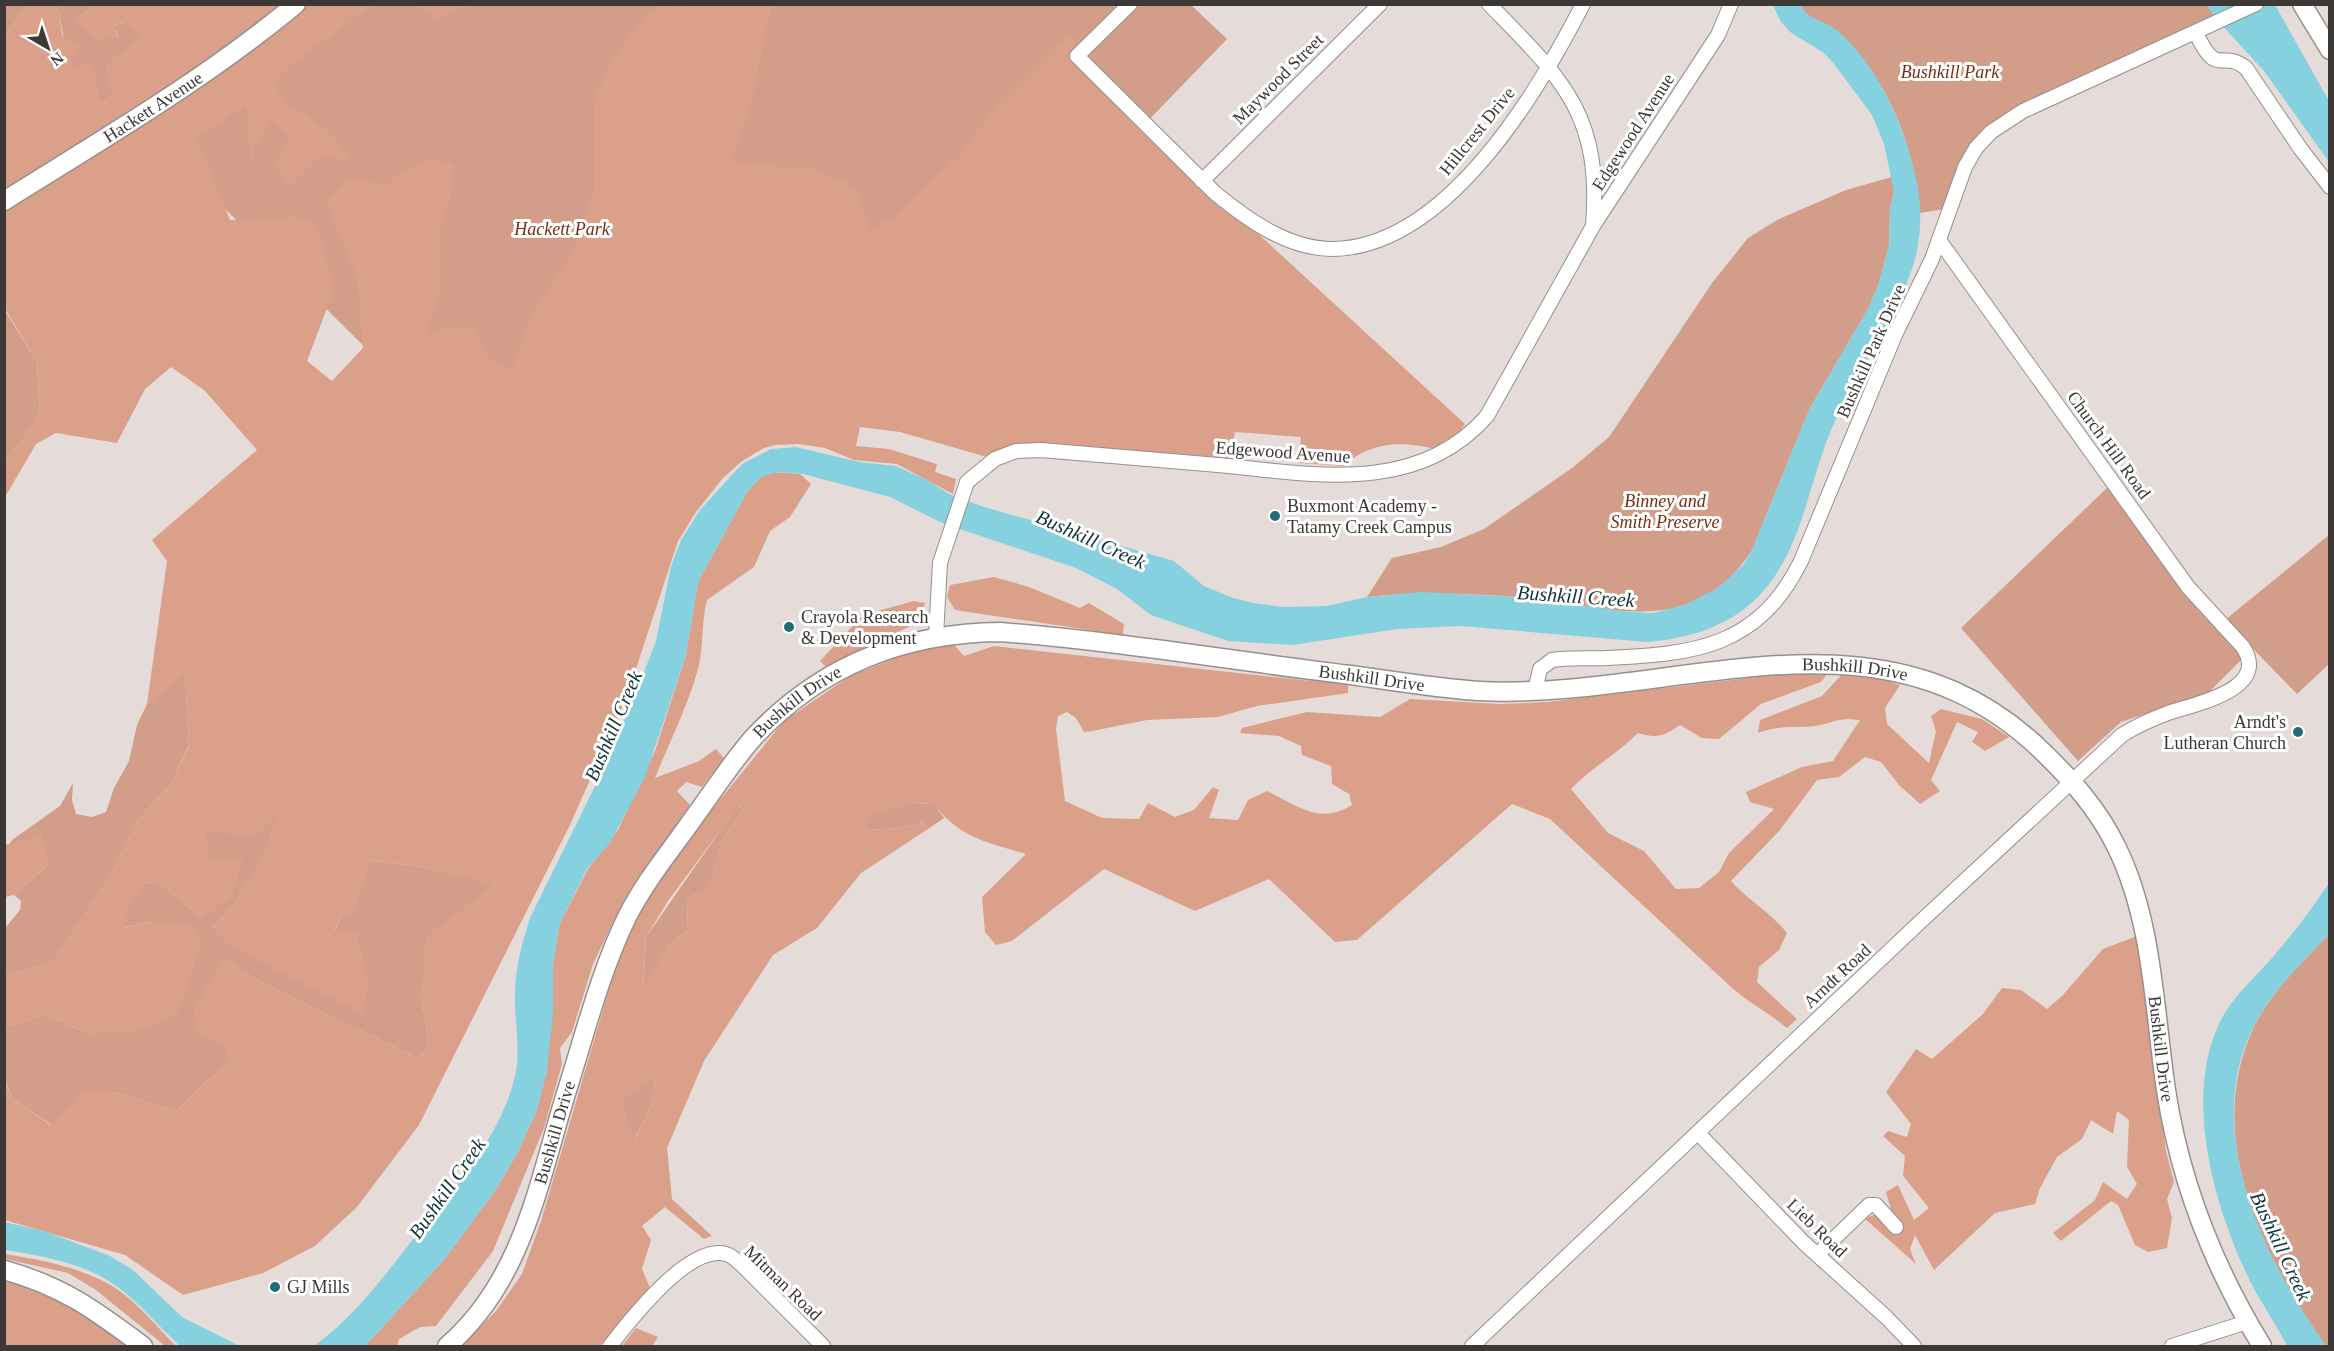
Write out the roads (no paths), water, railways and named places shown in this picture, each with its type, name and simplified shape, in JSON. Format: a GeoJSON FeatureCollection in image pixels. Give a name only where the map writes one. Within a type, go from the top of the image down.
{"type":"FeatureCollection","features":[{"type":"Feature","properties":{"kind":"main road","name":"Hackett Avenue"},"geometry":{"type":"LineString","coordinates":[[4,201],[166,98],[249,42],[296,4]]}},
{"type":"Feature","properties":{"kind":"main road"},"geometry":{"type":"LineString","coordinates":[[2302,4],[2330,50]]}},
{"type":"Feature","properties":{"kind":"main road","name":"Bushkill Drive"},"geometry":{"type":"LineString","coordinates":[[447,1347],[486,1307],[516,1254],[609,963],[624,923],[642,891],[742,752],[788,704],[826,678],[861,659],[899,645],[936,636],[981,632],[1018,633],[1443,687],[1535,691],[1784,664],[1822,662],[1868,666],[1936,684],[1999,716],[2030,738],[2073,782],[2111,836],[2136,896],[2143,924],[2166,1093],[2190,1197],[2211,1251],[2262,1347]]}},
{"type":"Feature","properties":{"kind":"main road"},"geometry":{"type":"LineString","coordinates":[[4,1270],[43,1282],[77,1298],[143,1347]]}},
{"type":"Feature","properties":{"kind":"street","name":"Hillcrest Drive"},"geometry":{"type":"LineString","coordinates":[[1130,4],[1077,56],[1202,181],[1236,210],[1274,234],[1304,244],[1332,249],[1372,244],[1403,230],[1430,212],[1457,187],[1487,153],[1549,66],[1583,4]]}},
{"type":"Feature","properties":{"kind":"street","name":"Maywood Street"},"geometry":{"type":"LineString","coordinates":[[1202,181],[1380,4]]}},
{"type":"Feature","properties":{"kind":"street"},"geometry":{"type":"LineString","coordinates":[[1489,4],[1549,66],[1576,106],[1588,141],[1595,182],[1593,226]]}},
{"type":"Feature","properties":{"kind":"street","name":"Edgewood Avenue"},"geometry":{"type":"LineString","coordinates":[[936,636],[938,574],[967,482],[995,459],[1028,449],[1350,476],[1404,468],[1431,459],[1454,447],[1487,416],[1593,226],[1718,36],[1731,4]]}},
{"type":"Feature","properties":{"kind":"street","name":"Bushkill Park Drive"},"geometry":{"type":"LineString","coordinates":[[1535,691],[1540,669],[1552,660],[1668,655],[1695,650],[1745,628],[1779,597],[1801,561],[1895,335],[1939,240],[1965,167],[1976,148],[1991,132],[2023,111],[2256,4]]}},
{"type":"Feature","properties":{"kind":"street"},"geometry":{"type":"LineString","coordinates":[[2196,33],[2206,54],[2212,59],[2236,62],[2246,68],[2300,148],[2330,187]]}},
{"type":"Feature","properties":{"kind":"street","name":"Church Hill Road"},"geometry":{"type":"LineString","coordinates":[[1939,240],[2188,587],[2243,647],[2249,659],[2249,669]]}},
{"type":"Feature","properties":{"kind":"street","name":"Arndt Road"},"geometry":{"type":"LineString","coordinates":[[1472,1347],[1971,874],[2131,730],[2155,718],[2224,694],[2238,685],[2249,669]]}},
{"type":"Feature","properties":{"kind":"street","name":"Lieb Road"},"geometry":{"type":"LineString","coordinates":[[1698,1133],[1817,1255],[1914,1347]]}},
{"type":"Feature","properties":{"kind":"street"},"geometry":{"type":"LineString","coordinates":[[1817,1255],[1869,1205],[1876,1205],[1896,1227]]}},
{"type":"Feature","properties":{"kind":"street","name":"Mitman Road"},"geometry":{"type":"LineString","coordinates":[[610,1347],[671,1278],[694,1260],[718,1253],[727,1254],[741,1264],[823,1347]]}},
{"type":"Feature","properties":{"kind":"street"},"geometry":{"type":"LineString","coordinates":[[2172,1347],[2247,1322]]}},
{"type":"Feature","properties":{"kind":"water","name":"Bushkill Creek"},"geometry":{"type":"Polygon","coordinates":[[[1773,5],[1800,5],[1808,15],[1839,32],[1868,65],[1900,125],[1918,188],[1920,219],[1917,249],[1904,289],[1836,419],[1826,442],[1795,538],[1771,581],[1755,600],[1718,625],[1690,635],[1647,642],[1461,626],[1397,629],[1293,645],[1228,641],[1151,615],[1117,589],[1076,568],[942,523],[890,497],[803,474],[778,472],[761,477],[747,492],[698,582],[686,655],[645,777],[610,843],[587,869],[560,923],[553,963],[553,1014],[547,1071],[536,1112],[518,1152],[495,1191],[444,1260],[365,1346],[314,1346],[357,1308],[382,1278],[461,1179],[498,1122],[507,1102],[516,1069],[518,1048],[515,984],[530,918],[602,772],[633,700],[656,641],[671,566],[681,540],[700,510],[742,464],[771,449],[796,447],[859,462],[896,466],[927,480],[949,494],[984,507],[1174,561],[1204,586],[1233,598],[1284,607],[1326,606],[1367,597],[1422,592],[1515,597],[1653,613],[1685,605],[1718,588],[1744,564],[1752,550],[1810,408],[1868,309],[1878,286],[1889,246],[1890,209],[1894,192],[1884,144],[1872,115],[1834,64],[1824,53],[1790,32],[1781,22],[1773,5]]]}},
{"type":"Feature","properties":{"kind":"water"},"geometry":{"type":"Polygon","coordinates":[[[2207,5],[2275,5],[2329,101],[2329,162],[2264,71],[2219,22],[2207,5]]]}},
{"type":"Feature","properties":{"kind":"water"},"geometry":{"type":"Polygon","coordinates":[[[2329,883],[2329,934],[2287,979],[2264,1009],[2244,1050],[2235,1094],[2235,1139],[2244,1183],[2259,1228],[2279,1270],[2326,1346],[2287,1346],[2253,1287],[2239,1257],[2215,1187],[2207,1150],[2203,1113],[2205,1076],[2212,1042],[2226,1011],[2291,935],[2329,883]]]}},
{"type":"Feature","properties":{"kind":"water"},"geometry":{"type":"Polygon","coordinates":[[[4,1222],[44,1231],[110,1256],[133,1270],[182,1317],[240,1346],[180,1346],[132,1299],[103,1277],[62,1261],[5,1250],[4,1222]]]}},
{"type":"Feature","properties":{"kind":"place","name":"Buxmont Academy - Tatamy Creek Campus"},"geometry":{"type":"Point","coordinates":[1275,516]}},
{"type":"Feature","properties":{"kind":"place","name":"Crayola Research & Development"},"geometry":{"type":"Point","coordinates":[789,627]}},
{"type":"Feature","properties":{"kind":"place","name":"Arndt's Lutheran Church"},"geometry":{"type":"Point","coordinates":[2298,732]}},
{"type":"Feature","properties":{"kind":"place","name":"GJ Mills"},"geometry":{"type":"Point","coordinates":[275,1287]}},
{"type":"Feature","properties":{"kind":"park label","name":"Bushkill Park"},"geometry":{"type":"Point","coordinates":[1950,72]}},
{"type":"Feature","properties":{"kind":"park label","name":"Hackett Park"},"geometry":{"type":"Point","coordinates":[562,229]}},
{"type":"Feature","properties":{"kind":"park label","name":"Binney and Smith Preserve"},"geometry":{"type":"Point","coordinates":[1665,511]}}]}
